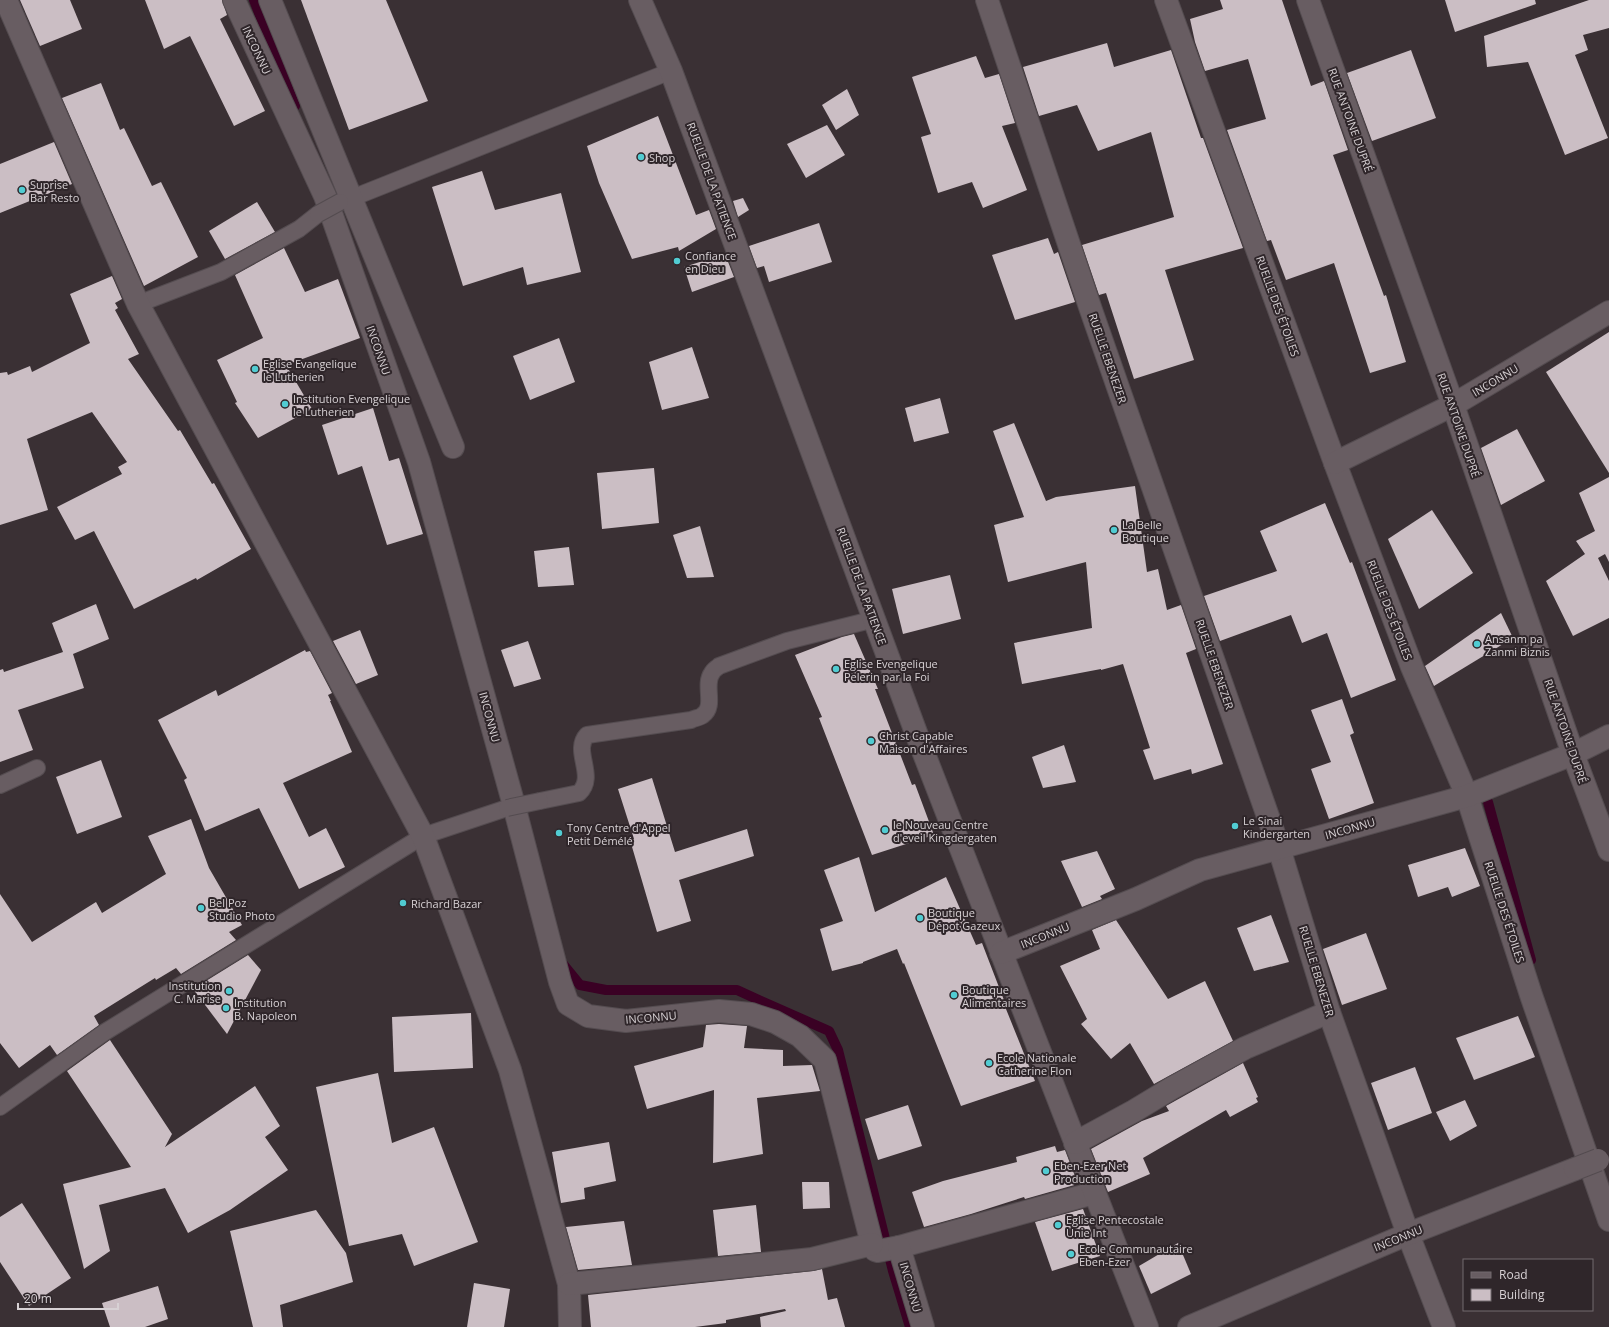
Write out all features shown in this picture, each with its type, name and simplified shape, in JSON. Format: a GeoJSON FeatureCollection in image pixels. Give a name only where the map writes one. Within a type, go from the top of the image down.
{"type":"FeatureCollection","features":[{"type":"Feature","properties":{"kind":"street"},"geometry":{"type":"LineString","coordinates":[[6,0],[138,304],[422,836],[510,1070],[569,1284],[570,1327]]}},
{"type":"Feature","properties":{"kind":"street","name":"INCONNU"},"geometry":{"type":"LineString","coordinates":[[234,0],[325,196],[419,462],[512,798],[560,982],[568,1004],[588,1016],[626,1021],[719,1011],[751,1014],[774,1022],[800,1036],[825,1060],[887,1247],[923,1327]]}},
{"type":"Feature","properties":{"kind":"street"},"geometry":{"type":"LineString","coordinates":[[270,0],[346,200],[453,446]]}},
{"type":"Feature","properties":{"kind":"street","name":"RUELLE DE LA PATIENCE"},"geometry":{"type":"LineString","coordinates":[[640,0],[671,71],[921,746],[1147,1327]]}},
{"type":"Feature","properties":{"kind":"street","name":"RUELLE EBENEZER"},"geometry":{"type":"LineString","coordinates":[[987,0],[1089,302],[1279,848],[1329,1012],[1408,1234],[1444,1327]]}},
{"type":"Feature","properties":{"kind":"street","name":"RUELLE DES ÉTOILES"},"geometry":{"type":"LineString","coordinates":[[1166,0],[1335,463],[1412,667],[1467,796],[1531,995],[1609,1220]]}},
{"type":"Feature","properties":{"kind":"street","name":"RUE ANTOINE DUPRÉ"},"geometry":{"type":"LineString","coordinates":[[1308,0],[1453,405],[1573,754],[1609,850]]}},
{"type":"Feature","properties":{"kind":"street","name":"INCONNU"},"geometry":{"type":"LineString","coordinates":[[1335,463],[1453,405],[1609,312]]}},
{"type":"Feature","properties":{"kind":"street","name":"INCONNU"},"geometry":{"type":"LineString","coordinates":[[1001,953],[1136,899],[1200,870],[1467,796],[1573,754],[1609,736]]}},
{"type":"Feature","properties":{"kind":"street"},"geometry":{"type":"LineString","coordinates":[[1075,1143],[1245,1048],[1329,1012]]}},
{"type":"Feature","properties":{"kind":"street","name":"INCONNU"},"geometry":{"type":"LineString","coordinates":[[1189,1327],[1408,1234],[1604,1158]]}},
{"type":"Feature","properties":{"kind":"street","name":"INCONNU"},"geometry":{"type":"LineString","coordinates":[[569,1284],[812,1259],[887,1247],[1094,1193]]}},
{"type":"Feature","properties":{"kind":"lane"},"geometry":{"type":"LineString","coordinates":[[138,304],[221,272],[300,229],[318,214],[346,200],[671,71]]}},
{"type":"Feature","properties":{"kind":"lane"},"geometry":{"type":"LineString","coordinates":[[0,1107],[105,1032],[422,836],[507,808],[579,793],[586,782],[582,748],[584,738],[588,735],[691,720],[703,715],[708,708],[709,682],[711,673],[719,666],[787,641],[875,619]]}},
{"type":"Feature","properties":{"kind":"lane"},"geometry":{"type":"LineString","coordinates":[[0,785],[37,768]]}},
{"type":"Feature","properties":{"kind":"building"},"geometry":{"type":"Polygon","coordinates":[[[20,0],[70,0],[82,29],[40,46],[20,0]]]}},
{"type":"Feature","properties":{"kind":"building"},"geometry":{"type":"Polygon","coordinates":[[[145,0],[222,0],[227,15],[220,19],[265,111],[234,126],[190,36],[164,49],[145,0]]]}},
{"type":"Feature","properties":{"kind":"building"},"geometry":{"type":"Polygon","coordinates":[[[301,0],[386,0],[428,101],[349,130],[301,0]]]}},
{"type":"Feature","properties":{"kind":"building"},"geometry":{"type":"Polygon","coordinates":[[[1220,0],[1282,0],[1311,86],[1324,81],[1348,150],[1333,155],[1384,296],[1386,295],[1406,362],[1370,373],[1334,263],[1286,280],[1271,240],[1267,241],[1227,130],[1266,119],[1248,59],[1205,71],[1195,42],[1190,19],[1223,9],[1220,0]]]}},
{"type":"Feature","properties":{"kind":"building"},"geometry":{"type":"Polygon","coordinates":[[[1445,0],[1535,0],[1536,4],[1455,32],[1445,0]]]}},
{"type":"Feature","properties":{"kind":"building"},"geometry":{"type":"Polygon","coordinates":[[[1589,0],[1609,0],[1609,28],[1583,35],[1588,50],[1575,55],[1608,138],[1565,155],[1528,62],[1487,67],[1484,36],[1589,0]]]}},
{"type":"Feature","properties":{"kind":"building"},"geometry":{"type":"Polygon","coordinates":[[[1107,43],[1114,67],[1171,50],[1201,138],[1203,138],[1243,248],[1165,270],[1194,360],[1134,379],[1106,293],[1099,295],[1082,245],[1174,217],[1151,132],[1098,151],[1077,105],[1039,116],[1023,67],[1107,43]]]}},
{"type":"Feature","properties":{"kind":"building"},"geometry":{"type":"Polygon","coordinates":[[[1411,50],[1436,118],[1372,141],[1347,73],[1411,50]]]}},
{"type":"Feature","properties":{"kind":"building"},"geometry":{"type":"Polygon","coordinates":[[[976,56],[985,78],[999,74],[1015,123],[1002,126],[1027,190],[983,208],[972,182],[938,193],[921,137],[931,134],[912,77],[976,56]]]}},
{"type":"Feature","properties":{"kind":"building"},"geometry":{"type":"Polygon","coordinates":[[[101,83],[120,130],[124,128],[152,186],[161,182],[198,257],[144,286],[62,98],[101,83]]]}},
{"type":"Feature","properties":{"kind":"building"},"geometry":{"type":"Polygon","coordinates":[[[847,89],[859,115],[836,130],[822,105],[847,89]]]}},
{"type":"Feature","properties":{"kind":"building"},"geometry":{"type":"Polygon","coordinates":[[[658,116],[696,215],[709,210],[716,229],[679,251],[678,247],[632,259],[599,183],[587,146],[658,116]]]}},
{"type":"Feature","properties":{"kind":"building"},"geometry":{"type":"Polygon","coordinates":[[[827,125],[845,155],[806,178],[787,144],[827,125]]]}},
{"type":"Feature","properties":{"kind":"building"},"geometry":{"type":"Polygon","coordinates":[[[54,142],[72,184],[0,213],[0,164],[54,142]]]}},
{"type":"Feature","properties":{"kind":"building"},"geometry":{"type":"Polygon","coordinates":[[[482,171],[495,210],[561,193],[581,272],[527,285],[523,267],[463,286],[432,187],[482,171]]]}},
{"type":"Feature","properties":{"kind":"building"},"geometry":{"type":"Polygon","coordinates":[[[743,198],[749,210],[738,217],[733,201],[743,198]]]}},
{"type":"Feature","properties":{"kind":"building"},"geometry":{"type":"Polygon","coordinates":[[[257,202],[275,232],[225,259],[209,231],[257,202]]]}},
{"type":"Feature","properties":{"kind":"building"},"geometry":{"type":"Polygon","coordinates":[[[819,223],[832,262],[769,282],[764,266],[757,268],[749,246],[819,223]]]}},
{"type":"Feature","properties":{"kind":"building"},"geometry":{"type":"Polygon","coordinates":[[[1048,238],[1054,254],[1058,252],[1075,302],[1015,320],[992,255],[1048,238]]]}},
{"type":"Feature","properties":{"kind":"building"},"geometry":{"type":"Polygon","coordinates":[[[284,248],[305,292],[338,279],[360,338],[286,365],[312,409],[258,438],[235,403],[237,402],[217,360],[263,338],[235,275],[284,248]]]}},
{"type":"Feature","properties":{"kind":"building"},"geometry":{"type":"Polygon","coordinates":[[[725,254],[734,277],[692,292],[684,267],[725,254]]]}},
{"type":"Feature","properties":{"kind":"building"},"geometry":{"type":"Polygon","coordinates":[[[112,276],[122,299],[115,303],[118,308],[115,310],[139,354],[128,359],[178,431],[180,430],[212,484],[214,483],[251,549],[197,580],[196,578],[134,609],[94,531],[75,540],[57,507],[122,474],[118,467],[127,462],[92,412],[27,439],[48,510],[0,525],[0,373],[7,372],[8,375],[30,366],[32,372],[90,343],[70,294],[112,276]]]}},
{"type":"Feature","properties":{"kind":"building"},"geometry":{"type":"Polygon","coordinates":[[[1609,332],[1609,473],[1546,372],[1609,332]]]}},
{"type":"Feature","properties":{"kind":"building"},"geometry":{"type":"Polygon","coordinates":[[[559,338],[575,382],[530,400],[513,356],[559,338]]]}},
{"type":"Feature","properties":{"kind":"building"},"geometry":{"type":"Polygon","coordinates":[[[692,347],[709,398],[662,410],[649,362],[692,347]]]}},
{"type":"Feature","properties":{"kind":"building"},"geometry":{"type":"Polygon","coordinates":[[[940,398],[949,433],[914,442],[905,408],[940,398]]]}},
{"type":"Feature","properties":{"kind":"building"},"geometry":{"type":"Polygon","coordinates":[[[373,408],[389,461],[399,458],[423,534],[387,545],[362,466],[338,475],[322,425],[373,408]]]}},
{"type":"Feature","properties":{"kind":"building"},"geometry":{"type":"Polygon","coordinates":[[[1014,423],[1046,501],[1056,497],[1135,486],[1147,572],[1158,569],[1167,610],[1181,605],[1196,649],[1186,653],[1223,764],[1192,774],[1191,769],[1154,780],[1143,750],[1150,748],[1123,664],[1101,670],[1022,684],[1014,643],[1092,628],[1086,562],[1008,582],[994,525],[1024,517],[993,431],[1014,423]]]}},
{"type":"Feature","properties":{"kind":"building"},"geometry":{"type":"Polygon","coordinates":[[[1517,429],[1545,481],[1501,505],[1481,448],[1517,429]]]}},
{"type":"Feature","properties":{"kind":"building"},"geometry":{"type":"Polygon","coordinates":[[[654,468],[659,523],[602,529],[597,473],[654,468]]]}},
{"type":"Feature","properties":{"kind":"building"},"geometry":{"type":"Polygon","coordinates":[[[1609,477],[1609,562],[1605,554],[1598,558],[1609,581],[1609,618],[1573,636],[1546,581],[1585,554],[1576,541],[1595,531],[1579,493],[1609,477]]]}},
{"type":"Feature","properties":{"kind":"building"},"geometry":{"type":"Polygon","coordinates":[[[1325,503],[1350,563],[1352,562],[1396,680],[1351,698],[1327,633],[1302,643],[1291,615],[1220,641],[1204,596],[1277,571],[1260,531],[1325,503]]]}},
{"type":"Feature","properties":{"kind":"building"},"geometry":{"type":"Polygon","coordinates":[[[1432,510],[1473,573],[1419,609],[1388,539],[1432,510]]]}},
{"type":"Feature","properties":{"kind":"building"},"geometry":{"type":"Polygon","coordinates":[[[700,526],[714,577],[687,578],[673,535],[700,526]]]}},
{"type":"Feature","properties":{"kind":"building"},"geometry":{"type":"Polygon","coordinates":[[[569,547],[574,585],[538,587],[534,551],[569,547]]]}},
{"type":"Feature","properties":{"kind":"building"},"geometry":{"type":"Polygon","coordinates":[[[950,575],[961,619],[903,634],[892,589],[950,575]]]}},
{"type":"Feature","properties":{"kind":"building"},"geometry":{"type":"Polygon","coordinates":[[[96,604],[109,639],[73,654],[84,688],[18,710],[33,750],[0,762],[0,670],[3,669],[4,672],[63,652],[52,623],[96,604]]]}},
{"type":"Feature","properties":{"kind":"building"},"geometry":{"type":"Polygon","coordinates":[[[1501,613],[1513,638],[1434,686],[1425,666],[1501,613]]]}},
{"type":"Feature","properties":{"kind":"building"},"geometry":{"type":"Polygon","coordinates":[[[360,630],[378,675],[356,684],[333,641],[360,630]]]}},
{"type":"Feature","properties":{"kind":"building"},"geometry":{"type":"Polygon","coordinates":[[[854,634],[878,689],[875,689],[912,785],[915,784],[934,835],[872,855],[819,718],[822,717],[795,655],[854,634]]]}},
{"type":"Feature","properties":{"kind":"building"},"geometry":{"type":"Polygon","coordinates":[[[528,641],[541,679],[514,687],[501,650],[528,641]]]}},
{"type":"Feature","properties":{"kind":"building"},"geometry":{"type":"Polygon","coordinates":[[[305,650],[306,652],[310,651],[332,693],[328,695],[330,701],[352,752],[283,783],[309,837],[326,828],[345,867],[299,889],[259,808],[205,831],[184,780],[187,778],[158,720],[216,690],[218,696],[305,650]]]}},
{"type":"Feature","properties":{"kind":"building"},"geometry":{"type":"Polygon","coordinates":[[[1342,699],[1354,733],[1350,735],[1374,803],[1329,819],[1311,769],[1331,762],[1311,710],[1342,699]]]}},
{"type":"Feature","properties":{"kind":"building"},"geometry":{"type":"Polygon","coordinates":[[[1064,745],[1076,782],[1043,788],[1032,757],[1064,745]]]}},
{"type":"Feature","properties":{"kind":"building"},"geometry":{"type":"Polygon","coordinates":[[[101,760],[122,817],[77,834],[56,777],[101,760]]]}},
{"type":"Feature","properties":{"kind":"building"},"geometry":{"type":"Polygon","coordinates":[[[652,778],[675,852],[747,829],[754,856],[679,880],[691,921],[657,932],[630,840],[634,839],[618,789],[652,778]]]}},
{"type":"Feature","properties":{"kind":"building"},"geometry":{"type":"Polygon","coordinates":[[[191,819],[209,868],[242,925],[229,932],[236,940],[181,974],[176,968],[156,980],[155,978],[94,1016],[99,1025],[57,1055],[50,1045],[19,1068],[0,1043],[0,894],[32,942],[96,902],[102,913],[166,874],[148,836],[191,819]]]}},
{"type":"Feature","properties":{"kind":"building"},"geometry":{"type":"Polygon","coordinates":[[[1465,848],[1480,886],[1452,897],[1448,887],[1418,897],[1408,865],[1465,848]]]}},
{"type":"Feature","properties":{"kind":"building"},"geometry":{"type":"Polygon","coordinates":[[[1097,851],[1115,889],[1100,896],[1102,899],[1082,907],[1061,861],[1097,851]]]}},
{"type":"Feature","properties":{"kind":"building"},"geometry":{"type":"Polygon","coordinates":[[[859,857],[875,912],[946,877],[976,945],[982,943],[1007,1008],[1006,1009],[1035,1081],[961,1106],[897,949],[863,963],[832,971],[820,929],[843,921],[824,870],[859,857]]]}},
{"type":"Feature","properties":{"kind":"building"},"geometry":{"type":"Polygon","coordinates":[[[1271,915],[1289,962],[1254,971],[1237,928],[1271,915]]]}},
{"type":"Feature","properties":{"kind":"building"},"geometry":{"type":"Polygon","coordinates":[[[1116,920],[1168,999],[1205,981],[1233,1041],[1154,1084],[1130,1043],[1111,1059],[1081,1024],[1087,1019],[1060,966],[1100,949],[1092,930],[1116,920]]]}},
{"type":"Feature","properties":{"kind":"building"},"geometry":{"type":"Polygon","coordinates":[[[1366,933],[1387,989],[1342,1005],[1323,949],[1366,933]]]}},
{"type":"Feature","properties":{"kind":"building"},"geometry":{"type":"Polygon","coordinates":[[[248,955],[261,970],[227,1034],[193,989],[248,955]]]}},
{"type":"Feature","properties":{"kind":"building"},"geometry":{"type":"Polygon","coordinates":[[[471,1013],[473,1068],[394,1072],[392,1017],[471,1013]]]}},
{"type":"Feature","properties":{"kind":"building"},"geometry":{"type":"Polygon","coordinates":[[[1518,1016],[1535,1057],[1474,1080],[1456,1038],[1518,1016]]]}},
{"type":"Feature","properties":{"kind":"building"},"geometry":{"type":"Polygon","coordinates":[[[719,1024],[747,1026],[744,1048],[783,1050],[783,1066],[812,1065],[820,1091],[757,1098],[763,1154],[713,1163],[714,1090],[647,1109],[634,1066],[703,1047],[706,1025],[719,1024]]]}},
{"type":"Feature","properties":{"kind":"building"},"geometry":{"type":"Polygon","coordinates":[[[110,1040],[172,1134],[165,1147],[255,1086],[280,1126],[265,1137],[288,1170],[230,1210],[188,1233],[165,1188],[99,1205],[110,1251],[84,1269],[63,1184],[131,1167],[67,1071],[110,1040]]]}},
{"type":"Feature","properties":{"kind":"building"},"geometry":{"type":"Polygon","coordinates":[[[1243,1063],[1258,1097],[1256,1098],[1258,1102],[1230,1117],[1226,1110],[1143,1158],[1150,1174],[1108,1192],[1091,1149],[1142,1121],[1169,1111],[1166,1106],[1243,1063]]]}},
{"type":"Feature","properties":{"kind":"building"},"geometry":{"type":"Polygon","coordinates":[[[1415,1067],[1432,1113],[1388,1130],[1371,1083],[1415,1067]]]}},
{"type":"Feature","properties":{"kind":"building"},"geometry":{"type":"Polygon","coordinates":[[[378,1073],[392,1143],[434,1127],[478,1242],[414,1266],[402,1234],[349,1246],[316,1087],[378,1073]]]}},
{"type":"Feature","properties":{"kind":"building"},"geometry":{"type":"Polygon","coordinates":[[[1465,1100],[1477,1126],[1450,1141],[1436,1112],[1465,1100]]]}},
{"type":"Feature","properties":{"kind":"building"},"geometry":{"type":"Polygon","coordinates":[[[908,1105],[922,1146],[878,1160],[865,1119],[908,1105]]]}},
{"type":"Feature","properties":{"kind":"building"},"geometry":{"type":"Polygon","coordinates":[[[609,1142],[616,1181],[584,1188],[585,1199],[561,1203],[552,1152],[609,1142]]]}},
{"type":"Feature","properties":{"kind":"building"},"geometry":{"type":"Polygon","coordinates":[[[1055,1146],[1057,1152],[1065,1150],[1078,1184],[1025,1199],[1024,1197],[924,1227],[912,1192],[943,1181],[1017,1162],[1016,1157],[1055,1146]]]}},
{"type":"Feature","properties":{"kind":"building"},"geometry":{"type":"Polygon","coordinates":[[[802,1182],[829,1182],[830,1208],[803,1209],[802,1182]]]}},
{"type":"Feature","properties":{"kind":"building"},"geometry":{"type":"Polygon","coordinates":[[[22,1203],[71,1278],[29,1306],[0,1262],[0,1217],[22,1203]]]}},
{"type":"Feature","properties":{"kind":"building"},"geometry":{"type":"Polygon","coordinates":[[[756,1205],[761,1252],[718,1256],[713,1210],[756,1205]]]}},
{"type":"Feature","properties":{"kind":"building"},"geometry":{"type":"Polygon","coordinates":[[[1083,1209],[1100,1256],[1052,1271],[1035,1222],[1083,1209]]]}},
{"type":"Feature","properties":{"kind":"building"},"geometry":{"type":"Polygon","coordinates":[[[316,1210],[346,1253],[353,1282],[280,1305],[283,1327],[253,1327],[230,1231],[316,1210]]]}},
{"type":"Feature","properties":{"kind":"building"},"geometry":{"type":"Polygon","coordinates":[[[624,1221],[632,1265],[578,1270],[566,1227],[624,1221]]]}},
{"type":"Feature","properties":{"kind":"building"},"geometry":{"type":"Polygon","coordinates":[[[1178,1243],[1191,1274],[1151,1294],[1139,1266],[1178,1243]]]}},
{"type":"Feature","properties":{"kind":"building"},"geometry":{"type":"Polygon","coordinates":[[[822,1269],[828,1300],[837,1298],[845,1327],[761,1327],[760,1317],[786,1311],[785,1309],[726,1320],[726,1323],[695,1327],[591,1327],[588,1295],[822,1269]]]}},
{"type":"Feature","properties":{"kind":"building"},"geometry":{"type":"Polygon","coordinates":[[[474,1283],[510,1289],[504,1327],[467,1327],[474,1283]]]}},
{"type":"Feature","properties":{"kind":"building"},"geometry":{"type":"Polygon","coordinates":[[[158,1286],[168,1319],[145,1327],[110,1327],[102,1303],[158,1286]]]}},
{"type":"Feature","properties":{"kind":"waterway"},"geometry":{"type":"LineString","coordinates":[[254,0],[295,106]]}},
{"type":"Feature","properties":{"kind":"waterway"},"geometry":{"type":"LineString","coordinates":[[1488,802],[1531,960]]}},
{"type":"Feature","properties":{"kind":"waterway"},"geometry":{"type":"LineString","coordinates":[[562,963],[580,985],[606,990],[737,990],[829,1031],[838,1050],[893,1271],[910,1327]]}},
{"type":"Feature","properties":{"kind":"place","name":"Shop"},"geometry":{"type":"Point","coordinates":[641,157]}},
{"type":"Feature","properties":{"kind":"place","name":"Suprise Bar Resto"},"geometry":{"type":"Point","coordinates":[22,190]}},
{"type":"Feature","properties":{"kind":"place","name":"Confiance en Dieu"},"geometry":{"type":"Point","coordinates":[677,261]}},
{"type":"Feature","properties":{"kind":"place","name":"Eglise Evangelique le Lutherien"},"geometry":{"type":"Point","coordinates":[255,369]}},
{"type":"Feature","properties":{"kind":"place","name":"Institution Evengelique le Lutherien"},"geometry":{"type":"Point","coordinates":[285,404]}},
{"type":"Feature","properties":{"kind":"place","name":"La Belle Boutique"},"geometry":{"type":"Point","coordinates":[1114,530]}},
{"type":"Feature","properties":{"kind":"place","name":"Ansanm pa Zanmi Biznis"},"geometry":{"type":"Point","coordinates":[1477,644]}},
{"type":"Feature","properties":{"kind":"place","name":"Eglise Evengelique Pelerin par la Foi"},"geometry":{"type":"Point","coordinates":[836,669]}},
{"type":"Feature","properties":{"kind":"place","name":"Christ Capable Maison d'Affaires"},"geometry":{"type":"Point","coordinates":[871,741]}},
{"type":"Feature","properties":{"kind":"place","name":"Le Sinai Kindergarten"},"geometry":{"type":"Point","coordinates":[1235,826]}},
{"type":"Feature","properties":{"kind":"place","name":"le Nouveau Centre d'eveil Kingdergaten"},"geometry":{"type":"Point","coordinates":[885,830]}},
{"type":"Feature","properties":{"kind":"place","name":"Tony Centre d'Appel Petit Démélé"},"geometry":{"type":"Point","coordinates":[559,833]}},
{"type":"Feature","properties":{"kind":"place","name":"Richard Bazar"},"geometry":{"type":"Point","coordinates":[403,903]}},
{"type":"Feature","properties":{"kind":"place","name":"Bel Poz Studio Photo"},"geometry":{"type":"Point","coordinates":[201,908]}},
{"type":"Feature","properties":{"kind":"place","name":"Boutique Dépot Gazeux"},"geometry":{"type":"Point","coordinates":[920,918]}},
{"type":"Feature","properties":{"kind":"place","name":"Institution C. Marise"},"geometry":{"type":"Point","coordinates":[229,991]}},
{"type":"Feature","properties":{"kind":"place","name":"Boutique Alimentaires"},"geometry":{"type":"Point","coordinates":[954,995]}},
{"type":"Feature","properties":{"kind":"place","name":"Institution B. Napoleon"},"geometry":{"type":"Point","coordinates":[226,1008]}},
{"type":"Feature","properties":{"kind":"place","name":"Ecole Nationale Catherine Flon"},"geometry":{"type":"Point","coordinates":[989,1063]}},
{"type":"Feature","properties":{"kind":"place","name":"Eben-Ezer Net Production"},"geometry":{"type":"Point","coordinates":[1046,1171]}},
{"type":"Feature","properties":{"kind":"place","name":"Eglise Pentecostale Unie Int"},"geometry":{"type":"Point","coordinates":[1058,1225]}},
{"type":"Feature","properties":{"kind":"place","name":"Ecole Communautaire Eben-Ezer"},"geometry":{"type":"Point","coordinates":[1071,1254]}}]}
